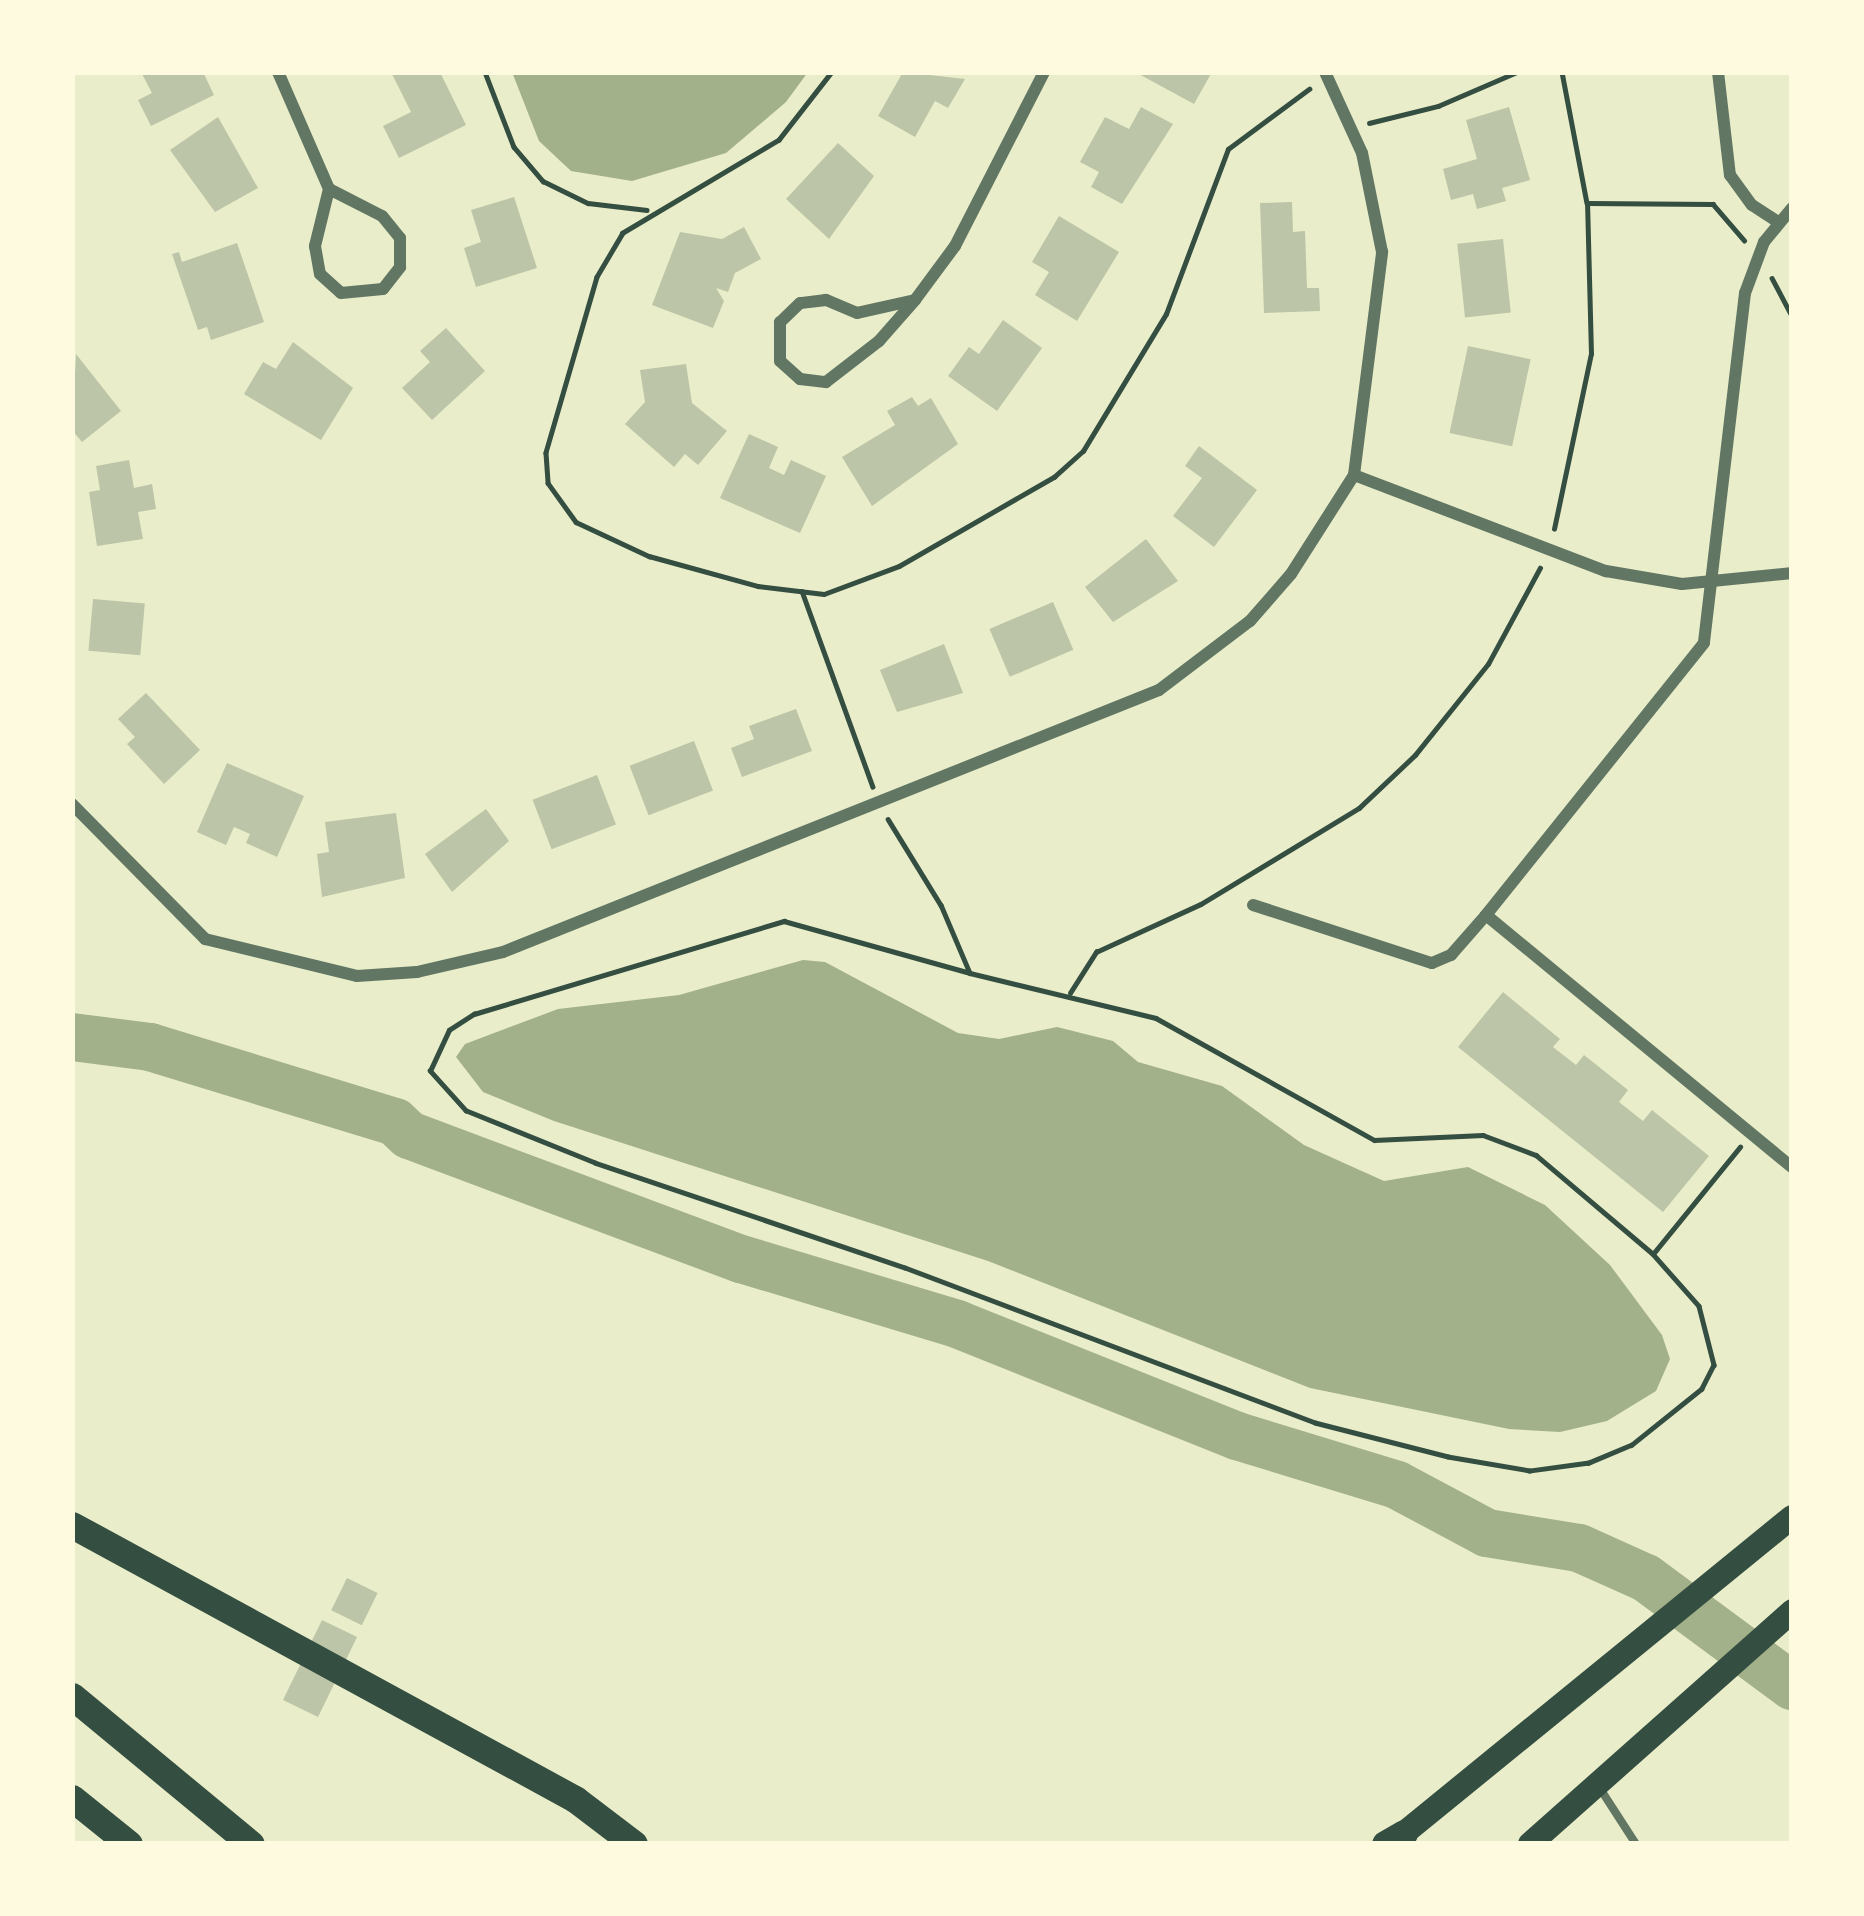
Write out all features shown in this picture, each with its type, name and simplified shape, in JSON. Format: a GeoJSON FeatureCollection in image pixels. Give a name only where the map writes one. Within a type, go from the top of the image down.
{"type":"FeatureCollection","features":[{"type":"Feature","properties":{"kind":"highway"},"geometry":{"type":"LineString","coordinates":[[72,1525],[575,1799],[634,1844]]}},
{"type":"Feature","properties":{"kind":"highway"},"geometry":{"type":"LineString","coordinates":[[72,1696],[251,1844]]}},
{"type":"Feature","properties":{"kind":"highway"},"geometry":{"type":"LineString","coordinates":[[72,1798],[129,1844]]}},
{"type":"Feature","properties":{"kind":"main road"},"geometry":{"type":"LineString","coordinates":[[1393,1840],[1792,1517]]}},
{"type":"Feature","properties":{"kind":"main road"},"geometry":{"type":"LineString","coordinates":[[1530,1844],[1792,1611]]}},
{"type":"Feature","properties":{"kind":"street"},"geometry":{"type":"LineString","coordinates":[[278,72],[329,189],[315,246],[320,274],[341,293],[383,290],[400,267],[400,238],[382,216],[329,189]]}},
{"type":"Feature","properties":{"kind":"street"},"geometry":{"type":"LineString","coordinates":[[915,300],[857,313],[826,300],[800,303],[780,322],[780,361],[800,380],[839,377],[915,300],[956,246],[1044,72]]}},
{"type":"Feature","properties":{"kind":"street"},"geometry":{"type":"LineString","coordinates":[[72,804],[205,939],[357,976],[453,967],[1160,690],[1250,621],[1291,574],[1354,475],[1383,282],[1376,208],[1352,127],[1325,72]]}},
{"type":"Feature","properties":{"kind":"street"},"geometry":{"type":"LineString","coordinates":[[1718,72],[1730,176],[1752,205],[1778,222]]}},
{"type":"Feature","properties":{"kind":"street"},"geometry":{"type":"LineString","coordinates":[[1253,905],[1432,963],[1451,955],[1627,736],[1694,665],[1709,621],[1720,460],[1757,255],[1792,208]]}},
{"type":"Feature","properties":{"kind":"street"},"geometry":{"type":"LineString","coordinates":[[1354,475],[1546,552],[1606,571],[1711,582],[1792,573]]}},
{"type":"Feature","properties":{"kind":"street"},"geometry":{"type":"LineString","coordinates":[[1486,915],[1792,1167]]}},
{"type":"Feature","properties":{"kind":"lane"},"geometry":{"type":"LineString","coordinates":[[1597,1784],[1636,1844]]}},
{"type":"Feature","properties":{"kind":"path"},"geometry":{"type":"LineString","coordinates":[[485,72],[514,147],[544,181],[588,202],[650,210]]}},
{"type":"Feature","properties":{"kind":"path"},"geometry":{"type":"LineString","coordinates":[[1352,127],[1438,106],[1517,72]]}},
{"type":"Feature","properties":{"kind":"path"},"geometry":{"type":"LineString","coordinates":[[1070,993],[1096,952],[1201,904],[1359,808],[1415,755],[1488,664],[1546,552],[1591,354],[1587,203],[1562,72]]}},
{"type":"Feature","properties":{"kind":"path"},"geometry":{"type":"LineString","coordinates":[[1587,203],[1713,204],[1757,255],[1792,316]]}},
{"type":"Feature","properties":{"kind":"path"},"geometry":{"type":"LineString","coordinates":[[784,921],[921,953],[1007,988],[1070,993],[1156,1018],[1374,1140],[1507,1140],[1536,1155],[1653,1254],[1700,1306],[1713,1338],[1714,1365],[1702,1389],[1632,1445],[1589,1463],[1529,1471],[1316,1423],[945,1282],[595,1163],[466,1112],[430,1071],[449,1030],[474,1015],[784,921]]}},
{"type":"Feature","properties":{"kind":"path"},"geometry":{"type":"LineString","coordinates":[[1653,1254],[1750,1134]]}},
{"type":"Feature","properties":{"kind":"shaded area"},"geometry":{"type":"Polygon","coordinates":[[[512,72],[808,72],[786,102],[726,153],[632,181],[571,171],[539,141],[512,72]]]}},
{"type":"Feature","properties":{"kind":"shaded area"},"geometry":{"type":"Polygon","coordinates":[[[803,960],[825,962],[958,1033],[999,1039],[1057,1027],[1113,1041],[1138,1062],[1222,1086],[1304,1145],[1384,1181],[1468,1167],[1545,1205],[1610,1265],[1662,1335],[1670,1359],[1656,1391],[1607,1421],[1560,1432],[1509,1429],[1310,1388],[988,1261],[554,1121],[483,1092],[456,1057],[465,1044],[558,1009],[679,995],[803,960]]]}},
{"type":"Feature","properties":{"kind":"building"},"geometry":{"type":"Polygon","coordinates":[[[141,72],[203,72],[214,95],[151,126],[138,100],[152,93],[141,72]]]}},
{"type":"Feature","properties":{"kind":"building"},"geometry":{"type":"Polygon","coordinates":[[[391,72],[440,72],[466,125],[399,158],[383,126],[411,112],[391,72]]]}},
{"type":"Feature","properties":{"kind":"building"},"geometry":{"type":"Polygon","coordinates":[[[903,72],[965,79],[948,108],[935,101],[915,137],[878,116],[903,72]]]}},
{"type":"Feature","properties":{"kind":"building"},"geometry":{"type":"Polygon","coordinates":[[[1135,72],[1212,72],[1194,104],[1135,72]]]}},
{"type":"Feature","properties":{"kind":"building"},"geometry":{"type":"Polygon","coordinates":[[[1141,107],[1173,124],[1122,204],[1091,187],[1099,172],[1080,162],[1105,117],[1129,129],[1141,107]]]}},
{"type":"Feature","properties":{"kind":"building"},"geometry":{"type":"Polygon","coordinates":[[[1509,107],[1530,180],[1502,188],[1506,201],[1477,209],[1473,194],[1451,200],[1443,169],[1477,159],[1466,120],[1509,107]]]}},
{"type":"Feature","properties":{"kind":"building"},"geometry":{"type":"Polygon","coordinates":[[[218,117],[258,188],[215,212],[170,150],[218,117]]]}},
{"type":"Feature","properties":{"kind":"building"},"geometry":{"type":"Polygon","coordinates":[[[838,143],[874,176],[829,239],[786,199],[838,143]]]}},
{"type":"Feature","properties":{"kind":"building"},"geometry":{"type":"Polygon","coordinates":[[[514,197],[537,268],[476,287],[464,248],[481,242],[471,210],[514,197]]]}},
{"type":"Feature","properties":{"kind":"building"},"geometry":{"type":"Polygon","coordinates":[[[1292,202],[1293,232],[1305,231],[1307,288],[1319,288],[1320,311],[1264,313],[1260,203],[1292,202]]]}},
{"type":"Feature","properties":{"kind":"building"},"geometry":{"type":"Polygon","coordinates":[[[1059,216],[1119,252],[1077,321],[1035,295],[1049,272],[1032,262],[1059,216]]]}},
{"type":"Feature","properties":{"kind":"building"},"geometry":{"type":"Polygon","coordinates":[[[744,227],[761,259],[735,273],[728,292],[716,288],[724,301],[713,328],[652,305],[680,232],[722,239],[744,227]]]}},
{"type":"Feature","properties":{"kind":"building"},"geometry":{"type":"Polygon","coordinates":[[[1503,239],[1511,313],[1465,317],[1457,244],[1503,239]]]}},
{"type":"Feature","properties":{"kind":"building"},"geometry":{"type":"Polygon","coordinates":[[[237,243],[264,322],[211,340],[207,327],[198,330],[172,254],[179,252],[182,262],[237,243]]]}},
{"type":"Feature","properties":{"kind":"building"},"geometry":{"type":"Polygon","coordinates":[[[1003,320],[1042,348],[997,411],[948,376],[969,347],[979,354],[1003,320]]]}},
{"type":"Feature","properties":{"kind":"building"},"geometry":{"type":"Polygon","coordinates":[[[446,328],[485,371],[432,420],[402,388],[430,362],[420,351],[446,328]]]}},
{"type":"Feature","properties":{"kind":"building"},"geometry":{"type":"Polygon","coordinates":[[[293,342],[353,388],[321,440],[244,394],[263,362],[276,369],[293,342]]]}},
{"type":"Feature","properties":{"kind":"building"},"geometry":{"type":"Polygon","coordinates":[[[1468,346],[1531,359],[1512,446],[1449,433],[1468,346]]]}},
{"type":"Feature","properties":{"kind":"building"},"geometry":{"type":"Polygon","coordinates":[[[76,354],[121,411],[82,442],[72,430],[76,354]]]}},
{"type":"Feature","properties":{"kind":"building"},"geometry":{"type":"Polygon","coordinates":[[[686,364],[692,403],[727,431],[698,465],[685,454],[674,467],[625,424],[645,402],[640,370],[686,364]]]}},
{"type":"Feature","properties":{"kind":"building"},"geometry":{"type":"Polygon","coordinates":[[[912,397],[918,406],[931,398],[958,444],[872,506],[842,457],[895,425],[887,411],[912,397]]]}},
{"type":"Feature","properties":{"kind":"building"},"geometry":{"type":"Polygon","coordinates":[[[749,434],[778,447],[769,468],[784,475],[791,460],[826,476],[800,533],[720,498],[749,434]]]}},
{"type":"Feature","properties":{"kind":"building"},"geometry":{"type":"Polygon","coordinates":[[[1199,446],[1257,490],[1214,547],[1173,516],[1202,478],[1185,466],[1199,446]]]}},
{"type":"Feature","properties":{"kind":"building"},"geometry":{"type":"Polygon","coordinates":[[[129,460],[134,488],[152,484],[156,509],[138,512],[143,539],[97,546],[89,492],[100,490],[96,466],[129,460]]]}},
{"type":"Feature","properties":{"kind":"building"},"geometry":{"type":"Polygon","coordinates":[[[1146,539],[1178,581],[1113,622],[1085,587],[1146,539]]]}},
{"type":"Feature","properties":{"kind":"building"},"geometry":{"type":"Polygon","coordinates":[[[93,599],[145,604],[140,655],[88,651],[93,599]]]}},
{"type":"Feature","properties":{"kind":"building"},"geometry":{"type":"Polygon","coordinates":[[[1053,602],[1073,650],[1010,677],[989,629],[1053,602]]]}},
{"type":"Feature","properties":{"kind":"building"},"geometry":{"type":"Polygon","coordinates":[[[944,644],[963,693],[897,712],[880,670],[944,644]]]}},
{"type":"Feature","properties":{"kind":"building"},"geometry":{"type":"Polygon","coordinates":[[[146,693],[200,750],[164,784],[127,744],[135,737],[118,719],[146,693]]]}},
{"type":"Feature","properties":{"kind":"building"},"geometry":{"type":"Polygon","coordinates":[[[796,709],[812,751],[742,777],[731,748],[754,739],[749,726],[796,709]]]}},
{"type":"Feature","properties":{"kind":"building"},"geometry":{"type":"Polygon","coordinates":[[[694,741],[713,790],[649,815],[630,766],[694,741]]]}},
{"type":"Feature","properties":{"kind":"building"},"geometry":{"type":"Polygon","coordinates":[[[227,763],[304,796],[277,857],[246,843],[250,834],[234,827],[226,845],[197,832],[227,763]]]}},
{"type":"Feature","properties":{"kind":"building"},"geometry":{"type":"Polygon","coordinates":[[[597,775],[616,824],[552,849],[533,800],[597,775]]]}},
{"type":"Feature","properties":{"kind":"building"},"geometry":{"type":"Polygon","coordinates":[[[486,809],[509,841],[452,892],[425,854],[486,809]]]}},
{"type":"Feature","properties":{"kind":"building"},"geometry":{"type":"Polygon","coordinates":[[[396,813],[405,878],[322,897],[317,854],[329,852],[325,822],[396,813]]]}},
{"type":"Feature","properties":{"kind":"building"},"geometry":{"type":"Polygon","coordinates":[[[1503,992],[1560,1039],[1553,1047],[1576,1065],[1584,1055],[1628,1090],[1619,1102],[1643,1121],[1652,1110],[1709,1156],[1663,1212],[1458,1047],[1503,992]]]}},
{"type":"Feature","properties":{"kind":"building"},"geometry":{"type":"Polygon","coordinates":[[[347,1578],[378,1593],[362,1625],[331,1610],[347,1578]]]}},
{"type":"Feature","properties":{"kind":"building"},"geometry":{"type":"Polygon","coordinates":[[[322,1620],[357,1637],[318,1717],[283,1700],[322,1620]]]}},
{"type":"Feature","properties":{"kind":"waterway"},"geometry":{"type":"LineString","coordinates":[[72,1037],[150,1047],[395,1122],[409,1135],[741,1259],[957,1324],[1237,1436],[1397,1485],[1487,1533],[1579,1548],[1646,1578],[1792,1686]]}}]}
